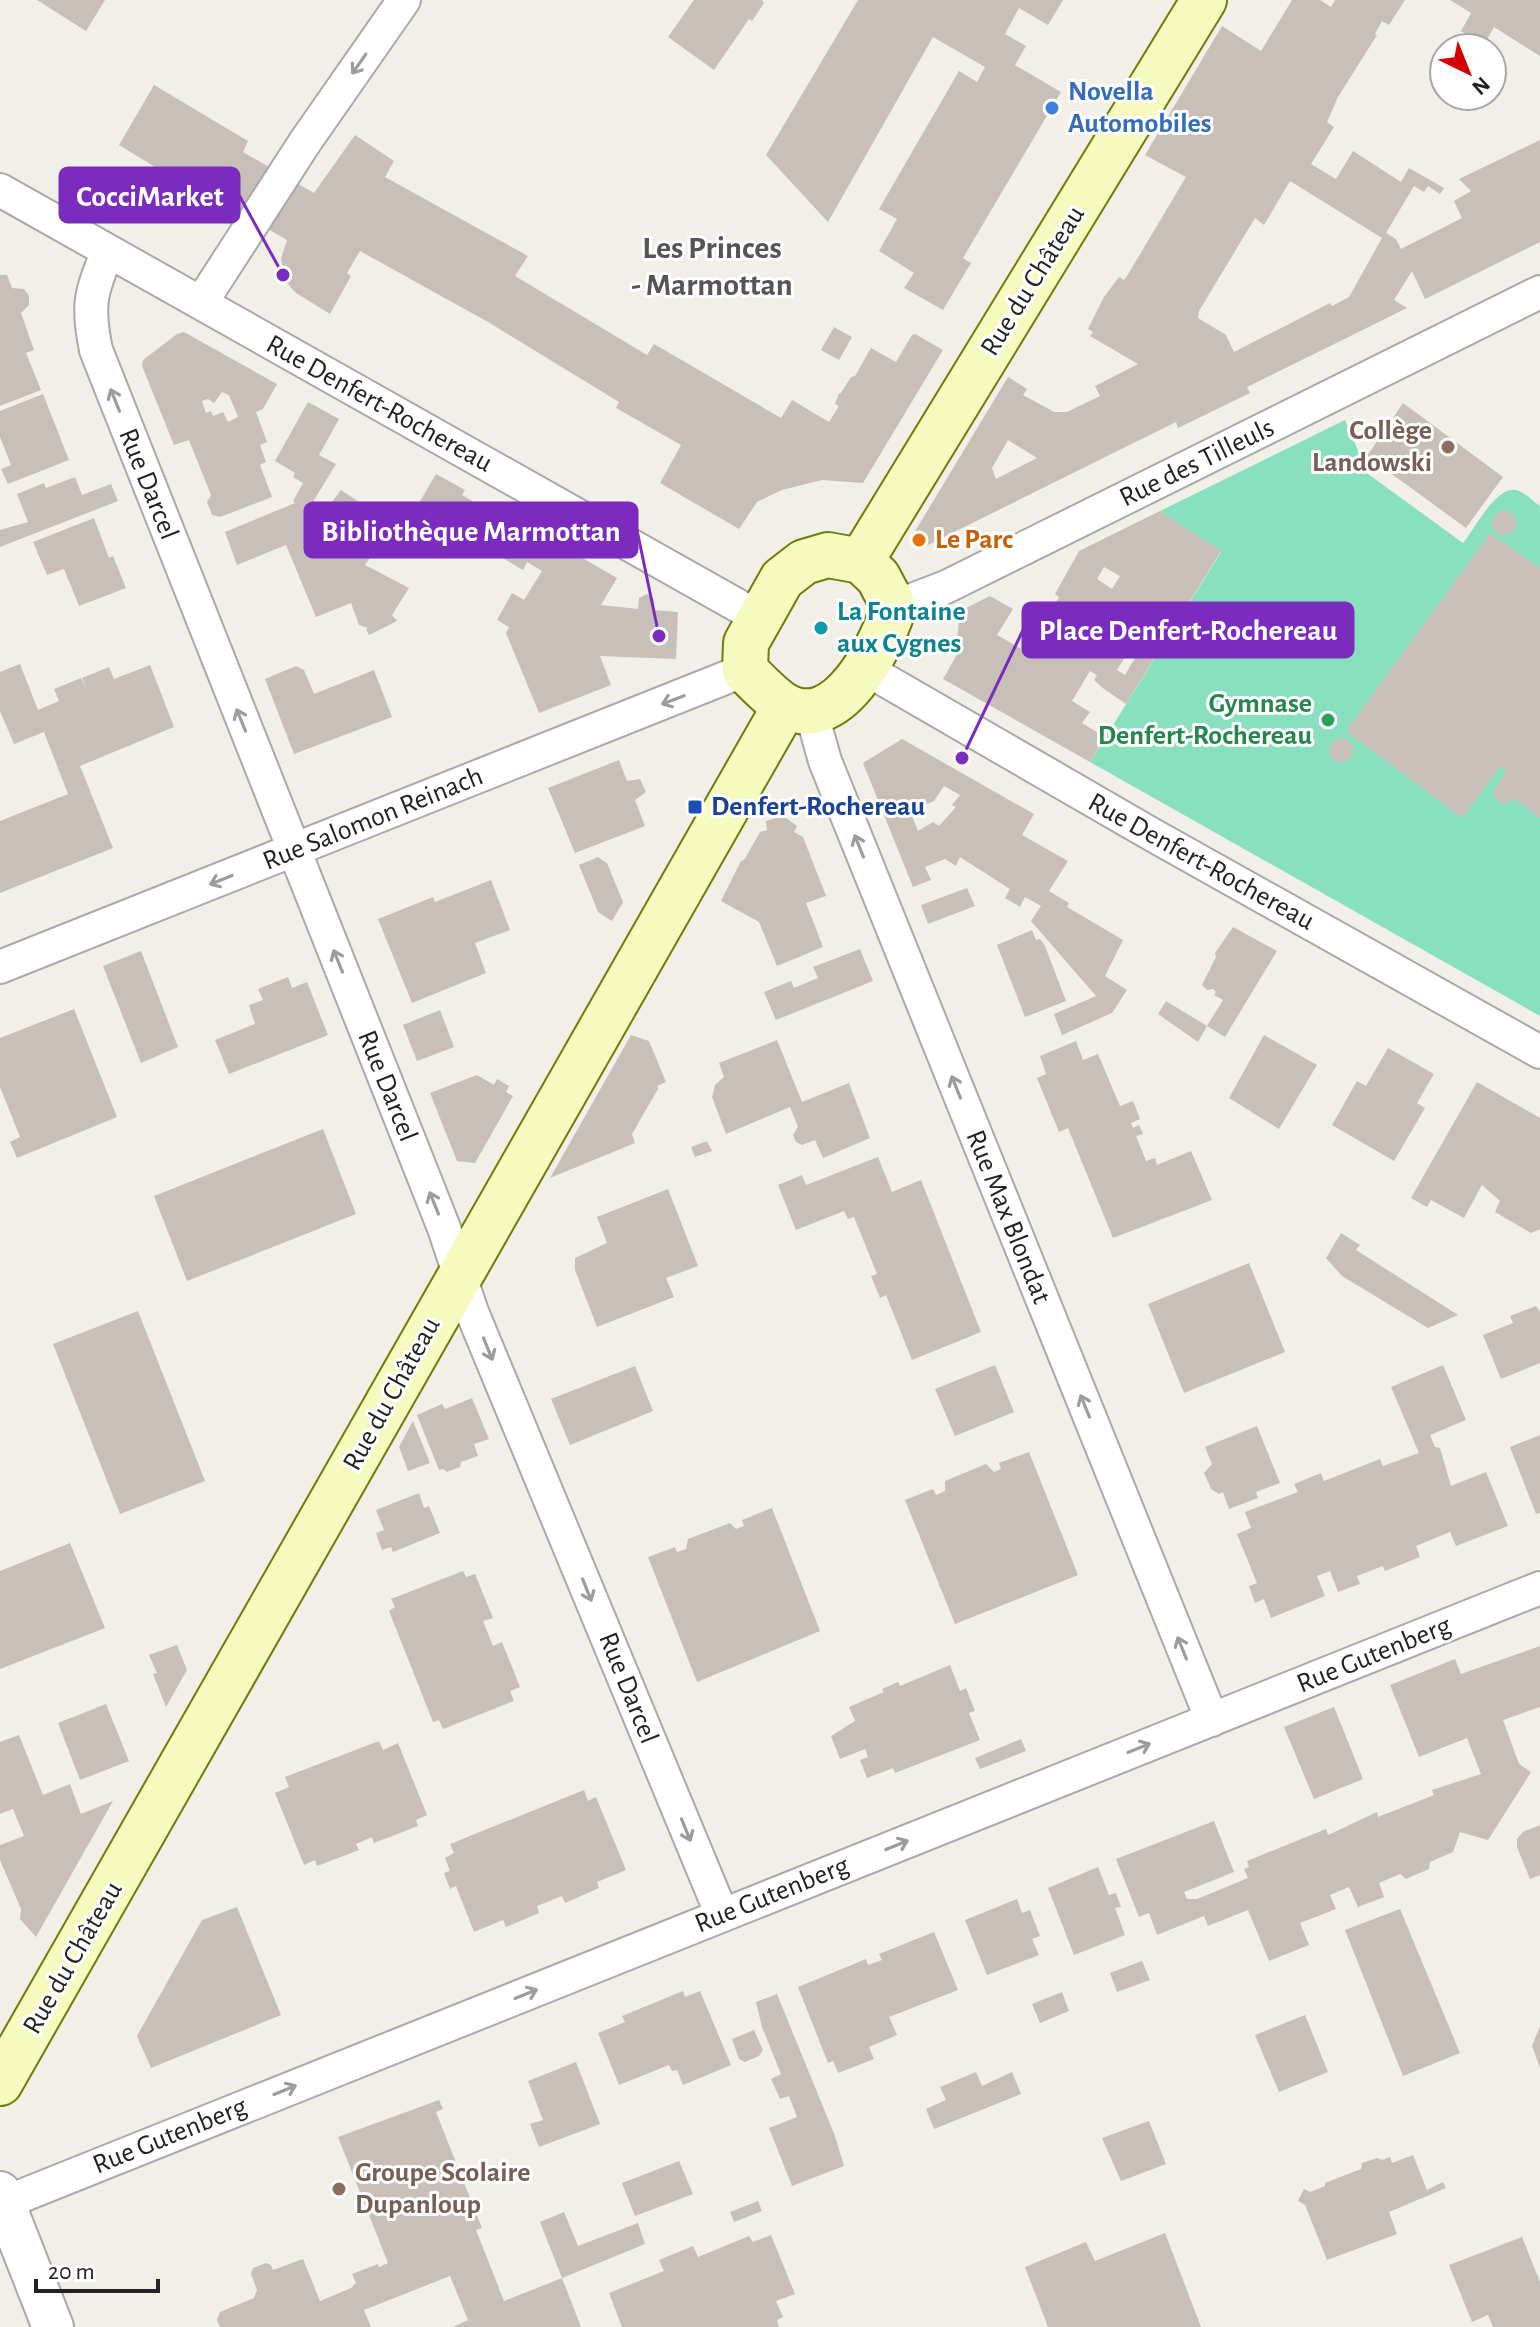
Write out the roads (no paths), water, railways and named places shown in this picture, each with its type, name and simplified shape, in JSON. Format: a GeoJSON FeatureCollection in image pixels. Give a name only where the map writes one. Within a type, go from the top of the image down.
{"type":"FeatureCollection","features":[{"type":"Feature","properties":{"kind":"main road","name":"Rue du Château"},"geometry":{"type":"LineString","coordinates":[[861,561],[1204,0]]}},
{"type":"Feature","properties":{"kind":"main road"},"geometry":{"type":"LineString","coordinates":[[828,555],[861,561],[878,577],[894,607],[885,633],[864,668],[848,691],[832,706],[798,708],[745,670],[746,643],[758,617],[782,579],[804,562],[828,555]]}},
{"type":"Feature","properties":{"kind":"main road","name":"Rue du Château"},"geometry":{"type":"LineString","coordinates":[[0,2083],[459,1277],[798,708]]}},
{"type":"Feature","properties":{"kind":"street"},"geometry":{"type":"LineString","coordinates":[[201,303],[305,142],[404,0]]}},
{"type":"Feature","properties":{"kind":"street","name":"Rue Denfert-Rochereau"},"geometry":{"type":"LineString","coordinates":[[0,190],[758,617]]}},
{"type":"Feature","properties":{"kind":"street","name":"Rue Darcel"},"geometry":{"type":"LineString","coordinates":[[108,251],[94,286],[89,315],[96,350],[444,1228],[459,1277],[722,1915]]}},
{"type":"Feature","properties":{"kind":"street","name":"Rue des Tilleuls"},"geometry":{"type":"LineString","coordinates":[[894,607],[946,587],[1540,292]]}},
{"type":"Feature","properties":{"kind":"street","name":"Rue Denfert-Rochereau"},"geometry":{"type":"LineString","coordinates":[[864,668],[1137,826],[1540,1052]]}},
{"type":"Feature","properties":{"kind":"street","name":"Rue Salomon Reinach"},"geometry":{"type":"LineString","coordinates":[[0,967],[745,670]]}},
{"type":"Feature","properties":{"kind":"street","name":"Rue Max Blondat"},"geometry":{"type":"LineString","coordinates":[[798,708],[825,761],[1212,1720]]}},
{"type":"Feature","properties":{"kind":"street","name":"Rue Gutenberg"},"geometry":{"type":"LineString","coordinates":[[2,2197],[722,1915],[1540,1588]]}},
{"type":"Feature","properties":{"kind":"street"},"geometry":{"type":"LineString","coordinates":[[2,2197],[53,2327]]}},
{"type":"Feature","properties":{"kind":"place","name":"Novella Automobiles"},"geometry":{"type":"Point","coordinates":[1052,108]}},
{"type":"Feature","properties":{"kind":"place","name":"CocciMarket"},"geometry":{"type":"Point","coordinates":[283,275]}},
{"type":"Feature","properties":{"kind":"place","name":"Collège Landowski"},"geometry":{"type":"Point","coordinates":[1448,447]}},
{"type":"Feature","properties":{"kind":"place","name":"Le Parc"},"geometry":{"type":"Point","coordinates":[919,540]}},
{"type":"Feature","properties":{"kind":"place","name":"La Fontaine aux Cygnes"},"geometry":{"type":"Point","coordinates":[821,628]}},
{"type":"Feature","properties":{"kind":"place","name":"Bibliothèque Marmottan"},"geometry":{"type":"Point","coordinates":[659,636]}},
{"type":"Feature","properties":{"kind":"place","name":"Gymnase Denfert-Rochereau"},"geometry":{"type":"Point","coordinates":[1328,720]}},
{"type":"Feature","properties":{"kind":"place","name":"Place Denfert-Rochereau"},"geometry":{"type":"Point","coordinates":[962,758]}},
{"type":"Feature","properties":{"kind":"place","name":"Denfert-Rochereau"},"geometry":{"type":"Point","coordinates":[695,807]}},
{"type":"Feature","properties":{"kind":"place","name":"Groupe Scolaire Dupanloup"},"geometry":{"type":"Point","coordinates":[339,2189]}},
{"type":"Feature","properties":{"kind":"district","name":"Les Princes - Marmottan"},"geometry":{"type":"Point","coordinates":[712,266]}}]}
